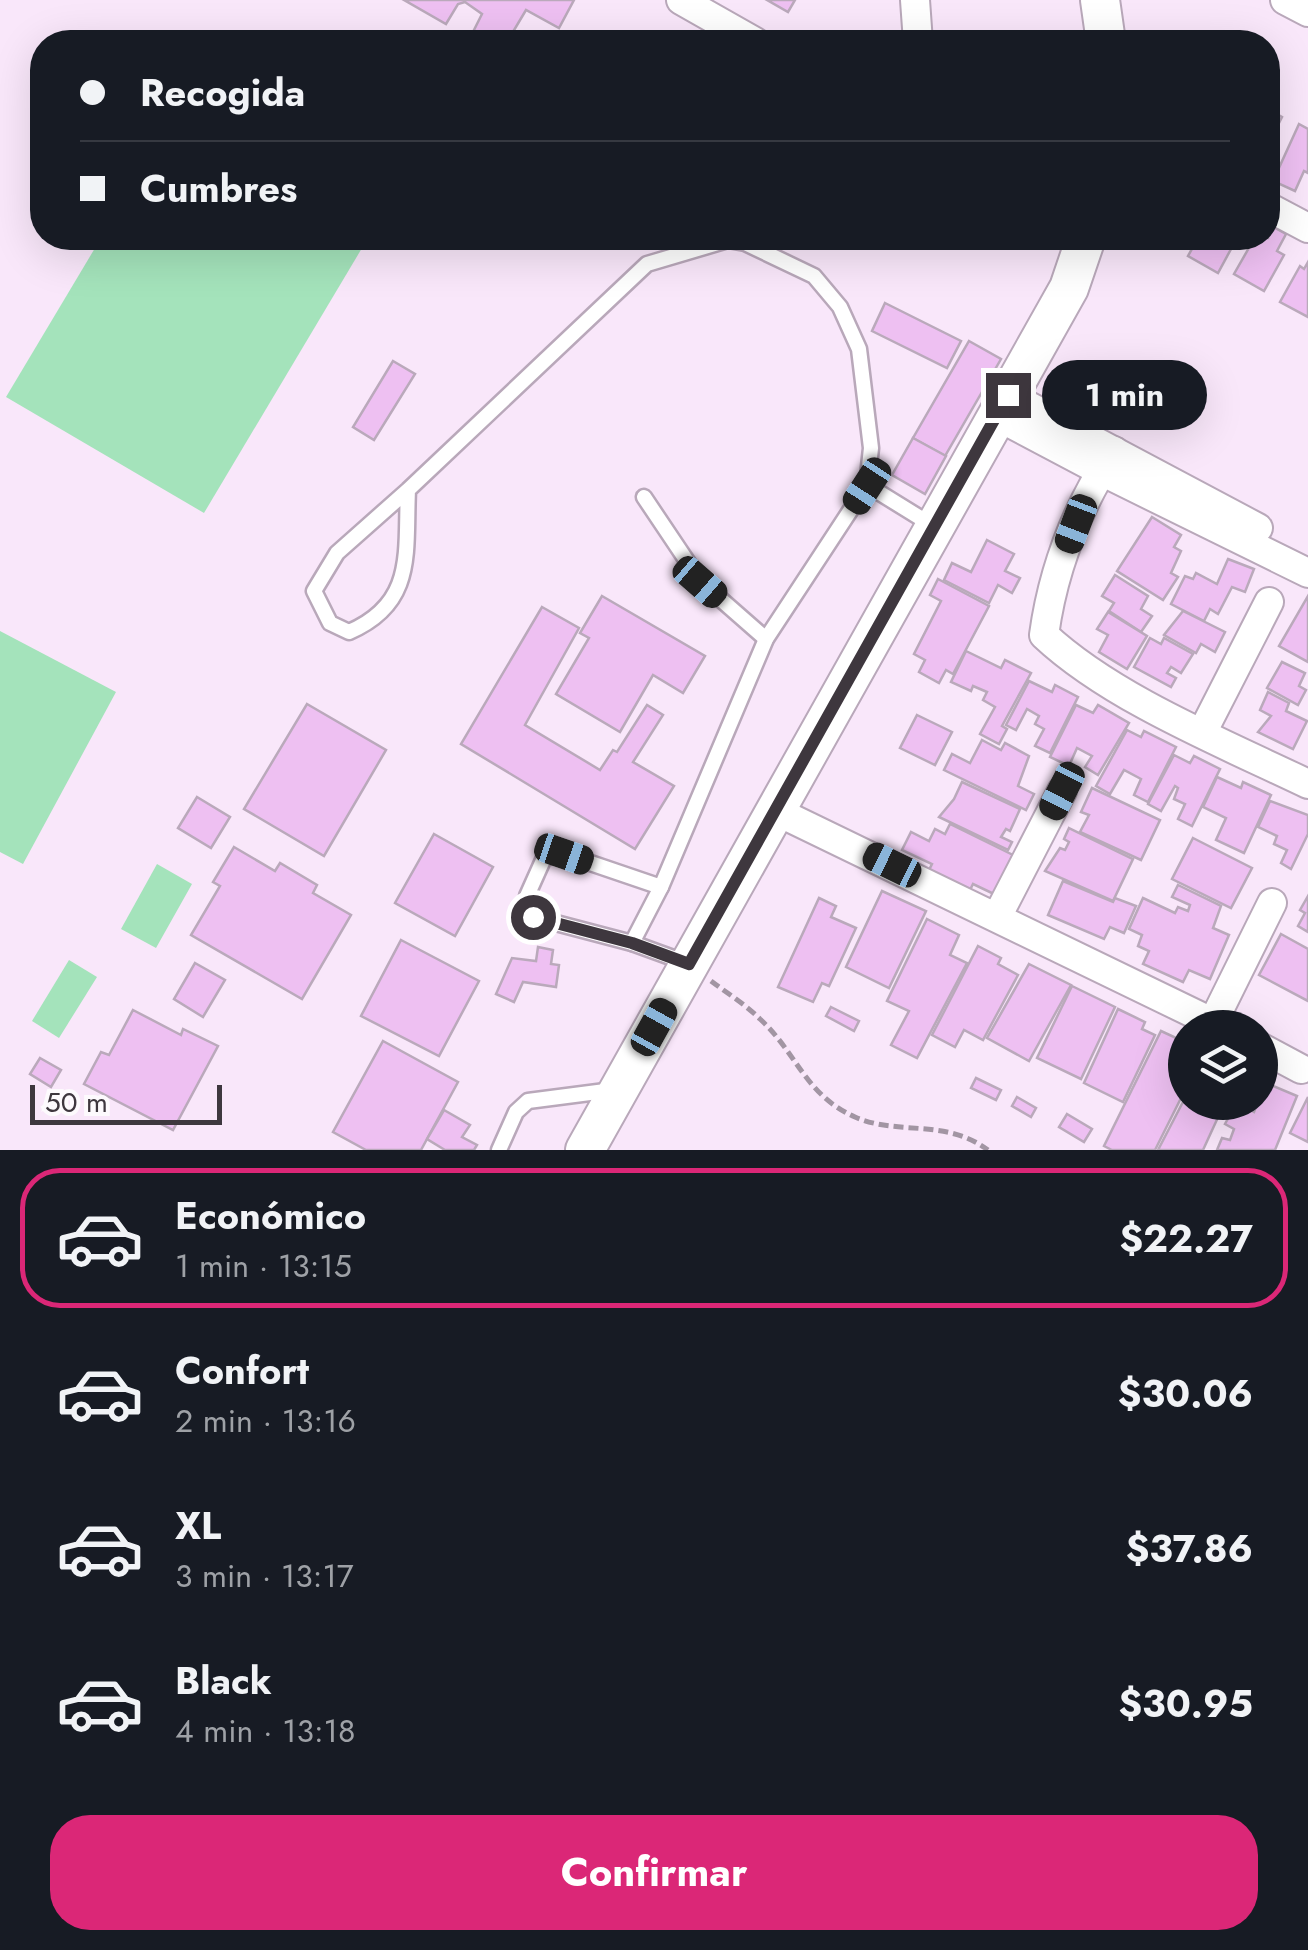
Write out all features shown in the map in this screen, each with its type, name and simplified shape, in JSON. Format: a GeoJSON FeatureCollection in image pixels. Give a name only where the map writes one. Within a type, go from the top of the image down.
{"type":"FeatureCollection","features":[{"type":"Feature","properties":{"kind":"street"},"geometry":{"type":"LineString","coordinates":[[681,0],[734,30]]}},
{"type":"Feature","properties":{"kind":"street"},"geometry":{"type":"LineString","coordinates":[[915,0],[917,30]]}},
{"type":"Feature","properties":{"kind":"street"},"geometry":{"type":"LineString","coordinates":[[1100,0],[1104,30]]}},
{"type":"Feature","properties":{"kind":"street"},"geometry":{"type":"LineString","coordinates":[[1284,0],[1308,12]]}},
{"type":"Feature","properties":{"kind":"street"},"geometry":{"type":"LineString","coordinates":[[1280,213],[1308,228]]}},
{"type":"Feature","properties":{"kind":"street"},"geometry":{"type":"LineString","coordinates":[[585,1150],[1069,288],[1082,250]]}},
{"type":"Feature","properties":{"kind":"street"},"geometry":{"type":"LineString","coordinates":[[1003,406],[1298,558]]}},
{"type":"Feature","properties":{"kind":"street"},"geometry":{"type":"LineString","coordinates":[[1107,461],[1088,489],[1050,593],[1044,635],[1075,664],[1202,733],[1308,784]]}},
{"type":"Feature","properties":{"kind":"street"},"geometry":{"type":"LineString","coordinates":[[1202,733],[1269,602]]}},
{"type":"Feature","properties":{"kind":"street"},"geometry":{"type":"LineString","coordinates":[[997,917],[1062,791]]}},
{"type":"Feature","properties":{"kind":"street"},"geometry":{"type":"LineString","coordinates":[[774,810],[1187,1010]]}},
{"type":"Feature","properties":{"kind":"street"},"geometry":{"type":"LineString","coordinates":[[1225,1010],[1272,903]]}},
{"type":"Feature","properties":{"kind":"street"},"geometry":{"type":"LineString","coordinates":[[1278,1057],[1301,1069]]}},
{"type":"Feature","properties":{"kind":"lane"},"geometry":{"type":"LineString","coordinates":[[408,490],[404,577],[392,600],[367,624],[349,632],[330,623],[314,591],[338,552],[646,264],[694,250]]}},
{"type":"Feature","properties":{"kind":"lane"},"geometry":{"type":"LineString","coordinates":[[632,943],[662,887],[766,639],[867,486],[870,448],[858,349],[840,307],[814,276],[759,250]]}},
{"type":"Feature","properties":{"kind":"lane"},"geometry":{"type":"LineString","coordinates":[[867,486],[935,527]]}},
{"type":"Feature","properties":{"kind":"lane"},"geometry":{"type":"LineString","coordinates":[[644,496],[700,582],[766,639]]}},
{"type":"Feature","properties":{"kind":"lane"},"geometry":{"type":"LineString","coordinates":[[662,887],[564,854],[544,858],[527,896],[533,917],[632,943],[689,964]]}},
{"type":"Feature","properties":{"kind":"lane"},"geometry":{"type":"LineString","coordinates":[[499,1150],[516,1112],[528,1101],[619,1089]]}},
{"type":"Feature","properties":{"kind":"path"},"geometry":{"type":"LineString","coordinates":[[689,964],[762,1020],[819,1096],[858,1119],[940,1128],[988,1150]]}},
{"type":"Feature","properties":{"kind":"green space"},"geometry":{"type":"Polygon","coordinates":[[[94,250],[361,250],[204,513],[6,397],[94,250]]]}},
{"type":"Feature","properties":{"kind":"green space"},"geometry":{"type":"Polygon","coordinates":[[[0,631],[116,692],[23,864],[0,852],[0,631]]]}},
{"type":"Feature","properties":{"kind":"green space"},"geometry":{"type":"Polygon","coordinates":[[[157,864],[192,884],[156,948],[121,929],[157,864]]]}},
{"type":"Feature","properties":{"kind":"green space"},"geometry":{"type":"Polygon","coordinates":[[[69,960],[97,977],[59,1038],[32,1021],[69,960]]]}},
{"type":"Feature","properties":{"kind":"building"},"geometry":{"type":"Polygon","coordinates":[[[404,0],[574,0],[559,28],[526,10],[514,30],[474,30],[482,14],[465,2],[458,4],[446,24],[404,0]]]}},
{"type":"Feature","properties":{"kind":"building"},"geometry":{"type":"Polygon","coordinates":[[[767,0],[795,0],[788,12],[767,0]]]}},
{"type":"Feature","properties":{"kind":"building"},"geometry":{"type":"Polygon","coordinates":[[[1299,124],[1308,129],[1308,173],[1304,171],[1295,191],[1280,184],[1280,166],[1299,124]]]}},
{"type":"Feature","properties":{"kind":"building"},"geometry":{"type":"Polygon","coordinates":[[[1191,250],[1230,250],[1218,273],[1188,256],[1191,250]]]}},
{"type":"Feature","properties":{"kind":"building"},"geometry":{"type":"Polygon","coordinates":[[[1248,250],[1278,250],[1284,255],[1264,291],[1234,274],[1248,250]]]}},
{"type":"Feature","properties":{"kind":"building"},"geometry":{"type":"Polygon","coordinates":[[[1308,262],[1308,317],[1280,302],[1300,266],[1304,269],[1308,262]]]}},
{"type":"Feature","properties":{"kind":"building"},"geometry":{"type":"Polygon","coordinates":[[[885,303],[961,341],[947,368],[872,331],[885,303]]]}},
{"type":"Feature","properties":{"kind":"building"},"geometry":{"type":"Polygon","coordinates":[[[969,341],[1001,359],[945,456],[913,438],[969,341]]]}},
{"type":"Feature","properties":{"kind":"building"},"geometry":{"type":"Polygon","coordinates":[[[393,361],[415,374],[374,440],[353,427],[393,361]]]}},
{"type":"Feature","properties":{"kind":"building"},"geometry":{"type":"Polygon","coordinates":[[[913,438],[946,456],[925,494],[892,475],[913,438]]]}},
{"type":"Feature","properties":{"kind":"building"},"geometry":{"type":"Polygon","coordinates":[[[1152,517],[1181,535],[1174,547],[1181,551],[1171,573],[1178,577],[1163,600],[1117,571],[1152,517]]]}},
{"type":"Feature","properties":{"kind":"building"},"geometry":{"type":"Polygon","coordinates":[[[987,540],[1014,554],[1005,571],[1020,578],[1012,593],[998,585],[989,603],[944,580],[952,563],[971,572],[987,540]]]}},
{"type":"Feature","properties":{"kind":"building"},"geometry":{"type":"Polygon","coordinates":[[[1228,559],[1254,569],[1245,592],[1232,587],[1218,614],[1210,609],[1204,621],[1171,604],[1185,576],[1193,579],[1196,573],[1217,584],[1228,559]]]}},
{"type":"Feature","properties":{"kind":"building"},"geometry":{"type":"Polygon","coordinates":[[[1115,575],[1148,596],[1141,609],[1152,616],[1141,632],[1109,611],[1114,603],[1102,596],[1115,575]]]}},
{"type":"Feature","properties":{"kind":"building"},"geometry":{"type":"Polygon","coordinates":[[[938,579],[989,606],[953,674],[946,670],[939,683],[919,672],[925,660],[914,654],[941,601],[930,595],[938,579]]]}},
{"type":"Feature","properties":{"kind":"building"},"geometry":{"type":"Polygon","coordinates":[[[602,596],[705,656],[683,693],[653,675],[620,732],[556,694],[589,638],[580,633],[602,596]]]}},
{"type":"Feature","properties":{"kind":"building"},"geometry":{"type":"Polygon","coordinates":[[[1308,596],[1308,662],[1279,646],[1308,596]]]}},
{"type":"Feature","properties":{"kind":"building"},"geometry":{"type":"Polygon","coordinates":[[[542,607],[579,628],[525,725],[600,770],[613,750],[617,752],[647,705],[663,715],[633,762],[674,786],[635,849],[461,744],[542,607]]]}},
{"type":"Feature","properties":{"kind":"building"},"geometry":{"type":"Polygon","coordinates":[[[1183,611],[1225,632],[1215,652],[1201,644],[1196,653],[1164,635],[1183,611]]]}},
{"type":"Feature","properties":{"kind":"building"},"geometry":{"type":"Polygon","coordinates":[[[1108,612],[1147,636],[1127,669],[1099,652],[1108,635],[1097,629],[1108,612]]]}},
{"type":"Feature","properties":{"kind":"building"},"geometry":{"type":"Polygon","coordinates":[[[1150,638],[1161,644],[1164,638],[1193,654],[1181,673],[1171,667],[1167,673],[1176,678],[1171,687],[1134,667],[1150,638]]]}},
{"type":"Feature","properties":{"kind":"building"},"geometry":{"type":"Polygon","coordinates":[[[966,651],[1001,668],[1005,660],[1031,673],[1002,726],[1007,729],[999,744],[980,734],[995,707],[983,700],[987,692],[973,686],[971,691],[951,682],[966,651]]]}},
{"type":"Feature","properties":{"kind":"building"},"geometry":{"type":"Polygon","coordinates":[[[1282,662],[1305,673],[1299,686],[1306,690],[1298,705],[1267,688],[1282,662]]]}},
{"type":"Feature","properties":{"kind":"building"},"geometry":{"type":"Polygon","coordinates":[[[1029,681],[1052,692],[1055,685],[1078,697],[1050,753],[1035,746],[1044,729],[1035,724],[1039,716],[1027,709],[1016,730],[1006,725],[1029,681]]]}},
{"type":"Feature","properties":{"kind":"building"},"geometry":{"type":"Polygon","coordinates":[[[1268,692],[1289,703],[1286,711],[1307,721],[1293,749],[1258,732],[1271,716],[1260,710],[1268,692]]]}},
{"type":"Feature","properties":{"kind":"building"},"geometry":{"type":"Polygon","coordinates":[[[307,704],[386,750],[324,856],[244,809],[307,704]]]}},
{"type":"Feature","properties":{"kind":"building"},"geometry":{"type":"Polygon","coordinates":[[[1076,705],[1093,713],[1098,705],[1129,723],[1098,775],[1085,767],[1092,756],[1077,748],[1069,766],[1050,757],[1076,705]]]}},
{"type":"Feature","properties":{"kind":"building"},"geometry":{"type":"Polygon","coordinates":[[[917,715],[952,732],[935,765],[900,748],[917,715]]]}},
{"type":"Feature","properties":{"kind":"building"},"geometry":{"type":"Polygon","coordinates":[[[1127,730],[1141,737],[1144,731],[1176,747],[1148,802],[1134,795],[1141,779],[1124,770],[1110,794],[1096,786],[1127,730]]]}},
{"type":"Feature","properties":{"kind":"building"},"geometry":{"type":"Polygon","coordinates":[[[982,740],[1001,750],[1005,743],[1029,756],[1018,786],[1034,794],[1026,810],[944,770],[952,754],[970,763],[982,740]]]}},
{"type":"Feature","properties":{"kind":"building"},"geometry":{"type":"Polygon","coordinates":[[[1174,755],[1190,763],[1194,756],[1220,769],[1192,826],[1178,819],[1185,804],[1174,799],[1178,788],[1175,786],[1161,811],[1148,804],[1174,755]]]}},
{"type":"Feature","properties":{"kind":"building"},"geometry":{"type":"Polygon","coordinates":[[[1217,777],[1241,788],[1243,782],[1271,795],[1244,853],[1216,840],[1226,818],[1203,807],[1217,777]]]}},
{"type":"Feature","properties":{"kind":"building"},"geometry":{"type":"Polygon","coordinates":[[[962,782],[1020,809],[1010,831],[1006,829],[1001,837],[1012,842],[1008,850],[939,817],[962,782]]]}},
{"type":"Feature","properties":{"kind":"building"},"geometry":{"type":"Polygon","coordinates":[[[1092,788],[1160,820],[1141,860],[1080,832],[1089,815],[1081,812],[1092,788]]]}},
{"type":"Feature","properties":{"kind":"building"},"geometry":{"type":"Polygon","coordinates":[[[197,797],[230,817],[211,848],[178,828],[197,797]]]}},
{"type":"Feature","properties":{"kind":"building"},"geometry":{"type":"Polygon","coordinates":[[[1270,801],[1308,815],[1308,834],[1291,869],[1281,863],[1287,850],[1274,844],[1277,836],[1258,827],[1270,801]]]}},
{"type":"Feature","properties":{"kind":"building"},"geometry":{"type":"Polygon","coordinates":[[[950,824],[1013,855],[994,894],[973,884],[969,892],[928,872],[932,864],[902,850],[911,832],[929,841],[935,829],[945,834],[950,824]]]}},
{"type":"Feature","properties":{"kind":"building"},"geometry":{"type":"Polygon","coordinates":[[[1069,828],[1133,859],[1113,901],[1045,871],[1060,848],[1065,850],[1069,828]]]}},
{"type":"Feature","properties":{"kind":"building"},"geometry":{"type":"Polygon","coordinates":[[[434,834],[493,867],[455,936],[395,903],[434,834]]]}},
{"type":"Feature","properties":{"kind":"building"},"geometry":{"type":"Polygon","coordinates":[[[1193,838],[1252,868],[1231,908],[1172,879],[1193,838]]]}},
{"type":"Feature","properties":{"kind":"building"},"geometry":{"type":"Polygon","coordinates":[[[234,847],[275,871],[280,863],[317,885],[313,893],[351,915],[302,999],[191,935],[220,886],[213,882],[234,847]]]}},
{"type":"Feature","properties":{"kind":"building"},"geometry":{"type":"Polygon","coordinates":[[[1063,881],[1113,902],[1115,898],[1136,906],[1124,933],[1110,927],[1104,939],[1048,915],[1063,881]]]}},
{"type":"Feature","properties":{"kind":"building"},"geometry":{"type":"Polygon","coordinates":[[[1178,885],[1221,906],[1213,928],[1229,935],[1210,979],[1189,970],[1183,982],[1143,964],[1149,951],[1138,946],[1142,935],[1129,929],[1143,898],[1175,913],[1178,907],[1188,911],[1190,905],[1172,897],[1178,885]]]}},
{"type":"Feature","properties":{"kind":"building"},"geometry":{"type":"Polygon","coordinates":[[[882,891],[926,911],[889,988],[846,967],[882,891]]]}},
{"type":"Feature","properties":{"kind":"building"},"geometry":{"type":"Polygon","coordinates":[[[1308,896],[1308,932],[1298,926],[1305,913],[1300,910],[1308,896]]]}},
{"type":"Feature","properties":{"kind":"building"},"geometry":{"type":"Polygon","coordinates":[[[819,898],[836,906],[831,917],[856,928],[829,986],[822,983],[813,1002],[778,987],[819,898]]]}},
{"type":"Feature","properties":{"kind":"building"},"geometry":{"type":"Polygon","coordinates":[[[927,919],[959,935],[950,955],[967,963],[917,1058],[891,1045],[909,1011],[887,1001],[927,919]]]}},
{"type":"Feature","properties":{"kind":"building"},"geometry":{"type":"Polygon","coordinates":[[[1281,934],[1308,949],[1308,1001],[1259,975],[1281,934]]]}},
{"type":"Feature","properties":{"kind":"building"},"geometry":{"type":"Polygon","coordinates":[[[401,940],[479,981],[439,1056],[361,1016],[401,940]]]}},
{"type":"Feature","properties":{"kind":"building"},"geometry":{"type":"Polygon","coordinates":[[[978,946],[1001,958],[998,964],[1018,975],[983,1040],[964,1030],[955,1047],[932,1035],[978,946]]]}},
{"type":"Feature","properties":{"kind":"building"},"geometry":{"type":"Polygon","coordinates":[[[538,947],[553,950],[551,964],[559,965],[556,987],[523,982],[514,1002],[496,994],[512,958],[536,961],[538,947]]]}},
{"type":"Feature","properties":{"kind":"building"},"geometry":{"type":"Polygon","coordinates":[[[195,963],[225,980],[203,1017],[174,999],[195,963]]]}},
{"type":"Feature","properties":{"kind":"building"},"geometry":{"type":"Polygon","coordinates":[[[1029,964],[1071,985],[1029,1061],[987,1038],[1029,964]]]}},
{"type":"Feature","properties":{"kind":"building"},"geometry":{"type":"Polygon","coordinates":[[[1072,986],[1115,1007],[1081,1079],[1037,1058],[1072,986]]]}},
{"type":"Feature","properties":{"kind":"building"},"geometry":{"type":"Polygon","coordinates":[[[831,1007],[859,1021],[854,1031],[826,1016],[831,1007]]]}},
{"type":"Feature","properties":{"kind":"building"},"geometry":{"type":"Polygon","coordinates":[[[1118,1009],[1145,1022],[1142,1029],[1155,1035],[1123,1102],[1084,1083],[1118,1009]]]}},
{"type":"Feature","properties":{"kind":"building"},"geometry":{"type":"Polygon","coordinates":[[[133,1010],[181,1035],[183,1029],[218,1046],[173,1130],[84,1084],[101,1052],[109,1055],[133,1010]]]}},
{"type":"Feature","properties":{"kind":"building"},"geometry":{"type":"Polygon","coordinates":[[[1161,1031],[1168,1034],[1170,1120],[1155,1150],[1112,1150],[1104,1146],[1161,1031]]]}},
{"type":"Feature","properties":{"kind":"building"},"geometry":{"type":"Polygon","coordinates":[[[383,1041],[458,1082],[421,1150],[366,1150],[333,1132],[383,1041]]]}},
{"type":"Feature","properties":{"kind":"building"},"geometry":{"type":"Polygon","coordinates":[[[40,1058],[61,1070],[51,1087],[30,1074],[40,1058]]]}},
{"type":"Feature","properties":{"kind":"building"},"geometry":{"type":"Polygon","coordinates":[[[976,1078],[1001,1090],[996,1100],[971,1088],[976,1078]]]}},
{"type":"Feature","properties":{"kind":"building"},"geometry":{"type":"Polygon","coordinates":[[[1278,1088],[1297,1096],[1275,1150],[1217,1150],[1222,1138],[1230,1140],[1234,1129],[1225,1124],[1227,1120],[1278,1120],[1278,1088]]]}},
{"type":"Feature","properties":{"kind":"building"},"geometry":{"type":"Polygon","coordinates":[[[1017,1097],[1036,1108],[1031,1117],[1012,1106],[1017,1097]]]}},
{"type":"Feature","properties":{"kind":"building"},"geometry":{"type":"Polygon","coordinates":[[[1308,1097],[1308,1142],[1290,1133],[1308,1097]]]}},
{"type":"Feature","properties":{"kind":"building"},"geometry":{"type":"Polygon","coordinates":[[[444,1110],[470,1125],[462,1137],[477,1145],[474,1150],[445,1150],[427,1139],[444,1110]]]}},
{"type":"Feature","properties":{"kind":"building"},"geometry":{"type":"Polygon","coordinates":[[[1067,1114],[1092,1129],[1084,1142],[1059,1127],[1067,1114]]]}},
{"type":"Feature","properties":{"kind":"building"},"geometry":{"type":"Polygon","coordinates":[[[1174,1120],[1217,1120],[1203,1150],[1158,1150],[1174,1120]]]}},
{"type":"Feature","properties":{"kind":"route"},"geometry":{"type":"LineString","coordinates":[[533,917],[632,943],[689,964],[1008,395]]}}]}
